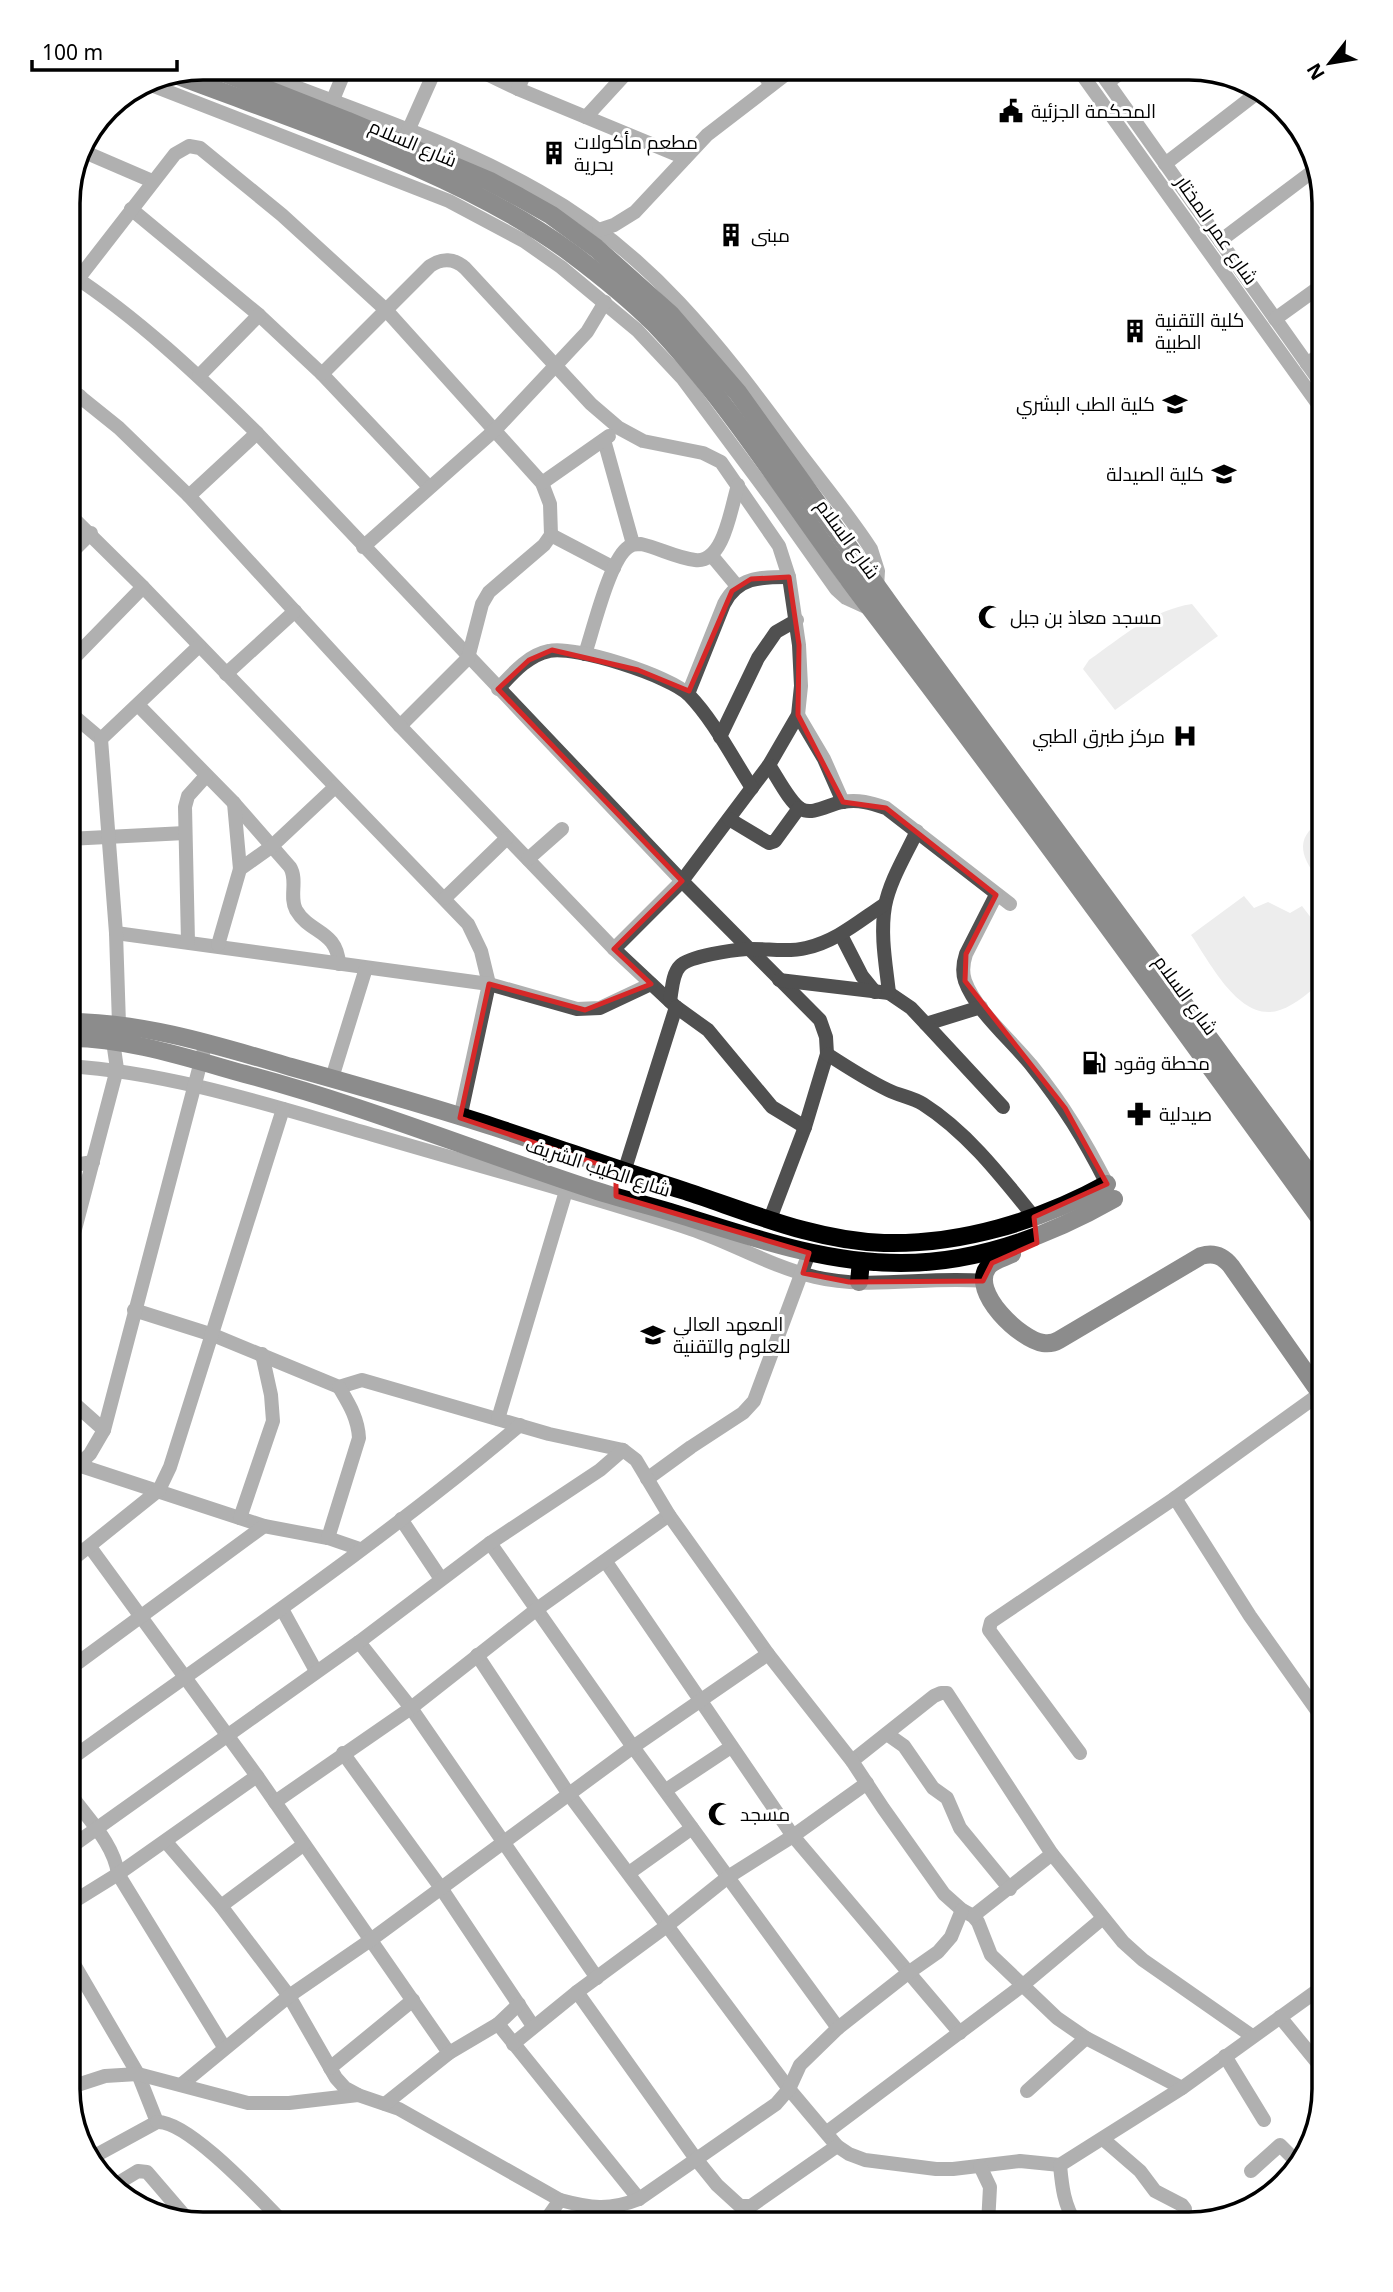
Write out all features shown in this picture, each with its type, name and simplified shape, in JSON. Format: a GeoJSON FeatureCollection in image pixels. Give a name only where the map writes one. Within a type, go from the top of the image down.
{"type":"FeatureCollection","features":[{"type":"Feature","properties":{"kind":"highway","name":"شارع السلام"},"geometry":{"type":"LineString","coordinates":[[243,80],[489,181],[551,215],[596,248],[662,305],[719,369],[877,587],[915,653],[1034,826],[1312,1207]]}},
{"type":"Feature","properties":{"kind":"highway","name":"شارع السلام"},"geometry":{"type":"LineString","coordinates":[[193,81],[414,167],[500,208],[570,252],[634,304],[677,349],[720,401],[870,609],[915,653],[1312,1179]]}},
{"type":"Feature","properties":{"kind":"main road","name":"شارع الطيب الشريف"},"geometry":{"type":"LineString","coordinates":[[81,1025],[315,1092],[589,1188],[809,1253],[860,1261],[901,1263],[956,1258],[996,1250],[1069,1223],[1110,1191]]}},
{"type":"Feature","properties":{"kind":"main road","name":"شارع الطيب الشريف"},"geometry":{"type":"LineString","coordinates":[[81,1037],[116,1033],[206,1042],[460,1118],[827,1237],[908,1243],[970,1235],[1110,1191]]}},
{"type":"Feature","properties":{"kind":"main road"},"geometry":{"type":"LineString","coordinates":[[589,1188],[597,1173],[593,1161]]}},
{"type":"Feature","properties":{"kind":"main road"},"geometry":{"type":"LineString","coordinates":[[616,1196],[614,1182],[624,1172]]}},
{"type":"Feature","properties":{"kind":"main road"},"geometry":{"type":"LineString","coordinates":[[1034,1217],[1039,1240],[1034,1245],[992,1263],[984,1274],[983,1281],[990,1302],[1030,1338],[1040,1343],[1059,1340],[1201,1256],[1216,1255],[1228,1262],[1312,1380]]}},
{"type":"Feature","properties":{"kind":"main road"},"geometry":{"type":"LineString","coordinates":[[859,1282],[860,1261]]}},
{"type":"Feature","properties":{"kind":"street"},"geometry":{"type":"LineString","coordinates":[[277,80],[408,131],[541,191],[624,249],[681,302],[759,398],[871,549],[878,571],[877,587]]}},
{"type":"Feature","properties":{"kind":"street"},"geometry":{"type":"LineString","coordinates":[[332,102],[341,80]]}},
{"type":"Feature","properties":{"kind":"street"},"geometry":{"type":"LineString","coordinates":[[408,131],[431,80]]}},
{"type":"Feature","properties":{"kind":"street"},"geometry":{"type":"LineString","coordinates":[[500,80],[685,158]]}},
{"type":"Feature","properties":{"kind":"street"},"geometry":{"type":"LineString","coordinates":[[518,89],[522,80]]}},
{"type":"Feature","properties":{"kind":"street"},"geometry":{"type":"LineString","coordinates":[[586,117],[620,80]]}},
{"type":"Feature","properties":{"kind":"street"},"geometry":{"type":"LineString","coordinates":[[768,81],[771,85]]}},
{"type":"Feature","properties":{"kind":"street"},"geometry":{"type":"LineString","coordinates":[[598,230],[621,222],[635,212],[707,135],[777,81]]}},
{"type":"Feature","properties":{"kind":"street","name":"شارع عمر المختار"},"geometry":{"type":"LineString","coordinates":[[1088,81],[1165,164],[1312,371]]}},
{"type":"Feature","properties":{"kind":"street","name":"شارع عمر المختار"},"geometry":{"type":"LineString","coordinates":[[1108,82],[1139,139],[1312,395]]}},
{"type":"Feature","properties":{"kind":"street"},"geometry":{"type":"LineString","coordinates":[[160,88],[377,172],[479,216],[524,241],[561,267],[637,330],[689,387],[836,589],[846,598],[870,609]]}},
{"type":"Feature","properties":{"kind":"street"},"geometry":{"type":"LineString","coordinates":[[1165,164],[1252,97]]}},
{"type":"Feature","properties":{"kind":"street"},"geometry":{"type":"LineString","coordinates":[[81,267],[179,150],[189,146],[200,148],[282,215],[386,310],[542,483],[550,504],[551,535],[544,545],[489,592],[482,604],[468,658],[400,726]]}},
{"type":"Feature","properties":{"kind":"street"},"geometry":{"type":"LineString","coordinates":[[91,155],[152,181]]}},
{"type":"Feature","properties":{"kind":"street"},"geometry":{"type":"LineString","coordinates":[[1220,241],[1309,174]]}},
{"type":"Feature","properties":{"kind":"street"},"geometry":{"type":"LineString","coordinates":[[131,209],[259,316],[321,374],[429,487]]}},
{"type":"Feature","properties":{"kind":"street"},"geometry":{"type":"LineString","coordinates":[[624,249],[635,212]]}},
{"type":"Feature","properties":{"kind":"street"},"geometry":{"type":"LineString","coordinates":[[321,374],[436,262],[455,261],[466,268],[591,404],[619,428],[643,441],[709,455],[726,468],[779,546],[789,577],[797,621],[801,686],[798,715],[769,765],[682,881],[614,949]]}},
{"type":"Feature","properties":{"kind":"street"},"geometry":{"type":"LineString","coordinates":[[81,282],[147,330],[257,433],[746,949],[820,1020],[826,1037],[827,1054],[805,1127],[770,1219]]}},
{"type":"Feature","properties":{"kind":"street"},"geometry":{"type":"LineString","coordinates":[[1275,319],[1312,292]]}},
{"type":"Feature","properties":{"kind":"street"},"geometry":{"type":"LineString","coordinates":[[363,547],[496,429],[558,366],[587,332],[604,302]]}},
{"type":"Feature","properties":{"kind":"street"},"geometry":{"type":"LineString","coordinates":[[199,376],[259,316]]}},
{"type":"Feature","properties":{"kind":"street"},"geometry":{"type":"LineString","coordinates":[[1307,364],[1312,360]]}},
{"type":"Feature","properties":{"kind":"street"},"geometry":{"type":"LineString","coordinates":[[81,398],[119,428],[189,496],[400,726],[614,949],[673,1004],[708,1030],[772,1107],[805,1127]]}},
{"type":"Feature","properties":{"kind":"street"},"geometry":{"type":"LineString","coordinates":[[542,483],[619,428]]}},
{"type":"Feature","properties":{"kind":"street"},"geometry":{"type":"LineString","coordinates":[[189,496],[257,433]]}},
{"type":"Feature","properties":{"kind":"street"},"geometry":{"type":"LineString","coordinates":[[604,440],[633,544]]}},
{"type":"Feature","properties":{"kind":"street"},"geometry":{"type":"LineString","coordinates":[[584,654],[614,568],[622,553],[633,544],[650,546],[695,561],[712,556],[719,548],[738,485]]}},
{"type":"Feature","properties":{"kind":"street"},"geometry":{"type":"LineString","coordinates":[[81,524],[468,924],[481,951],[489,984],[460,1118]]}},
{"type":"Feature","properties":{"kind":"street"},"geometry":{"type":"LineString","coordinates":[[81,543],[91,533]]}},
{"type":"Feature","properties":{"kind":"street"},"geometry":{"type":"LineString","coordinates":[[551,535],[614,568]]}},
{"type":"Feature","properties":{"kind":"street"},"geometry":{"type":"LineString","coordinates":[[712,556],[737,586]]}},
{"type":"Feature","properties":{"kind":"street"},"geometry":{"type":"LineString","coordinates":[[688,694],[724,604],[737,586],[758,578],[789,577]]}},
{"type":"Feature","properties":{"kind":"street"},"geometry":{"type":"LineString","coordinates":[[81,651],[143,587]]}},
{"type":"Feature","properties":{"kind":"street"},"geometry":{"type":"LineString","coordinates":[[226,674],[295,611]]}},
{"type":"Feature","properties":{"kind":"street"},"geometry":{"type":"LineString","coordinates":[[720,737],[758,658],[776,632],[797,621]]}},
{"type":"Feature","properties":{"kind":"street"},"geometry":{"type":"LineString","coordinates":[[101,739],[199,646]]}},
{"type":"Feature","properties":{"kind":"street"},"geometry":{"type":"LineString","coordinates":[[498,689],[540,653],[552,650],[584,654],[661,677],[688,694],[720,737],[752,788]]}},
{"type":"Feature","properties":{"kind":"street"},"geometry":{"type":"LineString","coordinates":[[138,705],[234,803],[293,872],[293,902],[297,911],[303,919],[335,944],[339,964]]}},
{"type":"Feature","properties":{"kind":"street"},"geometry":{"type":"LineString","coordinates":[[798,715],[824,759],[842,802]]}},
{"type":"Feature","properties":{"kind":"street"},"geometry":{"type":"LineString","coordinates":[[80,1209],[117,1069],[116,933],[101,739],[81,722]]}},
{"type":"Feature","properties":{"kind":"street"},"geometry":{"type":"LineString","coordinates":[[769,765],[799,808],[810,811],[842,802],[866,801],[886,808],[1010,904]]}},
{"type":"Feature","properties":{"kind":"street"},"geometry":{"type":"LineString","coordinates":[[188,942],[186,802],[206,776]]}},
{"type":"Feature","properties":{"kind":"street"},"geometry":{"type":"LineString","coordinates":[[240,869],[271,847],[335,787]]}},
{"type":"Feature","properties":{"kind":"street"},"geometry":{"type":"LineString","coordinates":[[218,945],[240,869],[234,803]]}},
{"type":"Feature","properties":{"kind":"street"},"geometry":{"type":"LineString","coordinates":[[729,819],[769,843],[775,841],[799,808]]}},
{"type":"Feature","properties":{"kind":"street"},"geometry":{"type":"LineString","coordinates":[[528,859],[562,829]]}},
{"type":"Feature","properties":{"kind":"street"},"geometry":{"type":"LineString","coordinates":[[882,993],[885,904],[917,831]]}},
{"type":"Feature","properties":{"kind":"street"},"geometry":{"type":"LineString","coordinates":[[81,839],[185,833]]}},
{"type":"Feature","properties":{"kind":"street"},"geometry":{"type":"LineString","coordinates":[[445,898],[508,838]]}},
{"type":"Feature","properties":{"kind":"street"},"geometry":{"type":"LineString","coordinates":[[996,895],[963,963],[965,982],[981,1007],[1065,1108],[1080,1131],[1110,1191]]}},
{"type":"Feature","properties":{"kind":"street"},"geometry":{"type":"LineString","coordinates":[[624,1172],[673,1004],[675,974],[680,965],[691,959],[746,949],[803,949],[841,935],[885,904]]}},
{"type":"Feature","properties":{"kind":"street"},"geometry":{"type":"LineString","coordinates":[[116,933],[489,984],[585,1010],[600,1008],[651,984]]}},
{"type":"Feature","properties":{"kind":"street"},"geometry":{"type":"LineString","coordinates":[[841,935],[862,976],[882,993],[911,1008],[1003,1107]]}},
{"type":"Feature","properties":{"kind":"street"},"geometry":{"type":"LineString","coordinates":[[332,1078],[366,968]]}},
{"type":"Feature","properties":{"kind":"street"},"geometry":{"type":"LineString","coordinates":[[779,980],[882,993]]}},
{"type":"Feature","properties":{"kind":"street"},"geometry":{"type":"LineString","coordinates":[[926,1024],[981,1007]]}},
{"type":"Feature","properties":{"kind":"street"},"geometry":{"type":"LineString","coordinates":[[80,1462],[97,1445],[104,1430],[206,1042]]}},
{"type":"Feature","properties":{"kind":"street"},"geometry":{"type":"LineString","coordinates":[[827,1054],[891,1092],[919,1101],[939,1115],[988,1162],[1034,1217]]}},
{"type":"Feature","properties":{"kind":"street"},"geometry":{"type":"LineString","coordinates":[[81,1067],[117,1069],[195,1085],[283,1109],[694,1230],[803,1273],[837,1281],[859,1282],[948,1279],[983,1281]]}},
{"type":"Feature","properties":{"kind":"street"},"geometry":{"type":"LineString","coordinates":[[80,1552],[159,1490],[176,1452],[283,1109]]}},
{"type":"Feature","properties":{"kind":"street"},"geometry":{"type":"LineString","coordinates":[[80,1164],[93,1162]]}},
{"type":"Feature","properties":{"kind":"street"},"geometry":{"type":"LineString","coordinates":[[498,1419],[566,1191]]}},
{"type":"Feature","properties":{"kind":"street"},"geometry":{"type":"LineString","coordinates":[[648,1479],[743,1413],[754,1401],[809,1253]]}},
{"type":"Feature","properties":{"kind":"street"},"geometry":{"type":"LineString","coordinates":[[134,1310],[213,1335],[339,1387],[358,1424],[359,1438],[328,1538]]}},
{"type":"Feature","properties":{"kind":"street"},"geometry":{"type":"LineString","coordinates":[[240,1518],[273,1421],[271,1395],[261,1354]]}},
{"type":"Feature","properties":{"kind":"street"},"geometry":{"type":"LineString","coordinates":[[339,1387],[362,1380],[520,1425],[623,1450],[636,1461],[669,1515],[768,1654],[852,1761],[944,1894],[982,1928],[989,1952],[1057,2018],[1086,2038],[1182,2088]]}},
{"type":"Feature","properties":{"kind":"street"},"geometry":{"type":"LineString","coordinates":[[1080,1753],[996,1640],[989,1626],[999,1616],[1312,1404]]}},
{"type":"Feature","properties":{"kind":"street"},"geometry":{"type":"LineString","coordinates":[[80,1409],[104,1430]]}},
{"type":"Feature","properties":{"kind":"street"},"geometry":{"type":"LineString","coordinates":[[80,1752],[282,1609],[466,1471],[520,1425]]}},
{"type":"Feature","properties":{"kind":"street"},"geometry":{"type":"LineString","coordinates":[[80,1841],[359,1642],[490,1544],[600,1470],[623,1450]]}},
{"type":"Feature","properties":{"kind":"street"},"geometry":{"type":"LineString","coordinates":[[80,1472],[159,1490],[264,1526],[328,1538],[360,1549]]}},
{"type":"Feature","properties":{"kind":"street"},"geometry":{"type":"LineString","coordinates":[[1175,1498],[1250,1616],[1312,1704]]}},
{"type":"Feature","properties":{"kind":"street"},"geometry":{"type":"LineString","coordinates":[[275,1802],[411,1708],[537,1609],[607,1562],[669,1515]]}},
{"type":"Feature","properties":{"kind":"street"},"geometry":{"type":"LineString","coordinates":[[401,1519],[441,1579]]}},
{"type":"Feature","properties":{"kind":"street"},"geometry":{"type":"LineString","coordinates":[[80,1661],[264,1526]]}},
{"type":"Feature","properties":{"kind":"street"},"geometry":{"type":"LineString","coordinates":[[490,1544],[633,1747],[838,2028]]}},
{"type":"Feature","properties":{"kind":"street"},"geometry":{"type":"LineString","coordinates":[[90,1547],[228,1735],[449,2053]]}},
{"type":"Feature","properties":{"kind":"street"},"geometry":{"type":"LineString","coordinates":[[607,1562],[793,1836],[960,2033]]}},
{"type":"Feature","properties":{"kind":"street"},"geometry":{"type":"LineString","coordinates":[[282,1609],[316,1671]]}},
{"type":"Feature","properties":{"kind":"street"},"geometry":{"type":"LineString","coordinates":[[359,1642],[411,1708],[597,1978]]}},
{"type":"Feature","properties":{"kind":"street"},"geometry":{"type":"LineString","coordinates":[[182,2084],[289,1996],[372,1939],[568,1793],[768,1654]]}},
{"type":"Feature","properties":{"kind":"street"},"geometry":{"type":"LineString","coordinates":[[477,1655],[568,1793],[789,2089],[838,2146],[849,2154],[865,2160],[936,2169],[1020,2161],[1060,2165],[1182,2088],[1312,1994]]}},
{"type":"Feature","properties":{"kind":"street"},"geometry":{"type":"LineString","coordinates":[[852,1761],[934,1696],[947,1693],[1052,1854],[1123,1942],[1252,2036]]}},
{"type":"Feature","properties":{"kind":"street"},"geometry":{"type":"LineString","coordinates":[[887,1734],[904,1746],[933,1788],[947,1798],[960,1828],[1010,1889]]}},
{"type":"Feature","properties":{"kind":"street"},"geometry":{"type":"LineString","coordinates":[[666,1790],[731,1747]]}},
{"type":"Feature","properties":{"kind":"street"},"geometry":{"type":"LineString","coordinates":[[344,1753],[441,1888],[533,2026]]}},
{"type":"Feature","properties":{"kind":"street"},"geometry":{"type":"LineString","coordinates":[[80,1897],[166,1842],[257,1776]]}},
{"type":"Feature","properties":{"kind":"street"},"geometry":{"type":"LineString","coordinates":[[513,2044],[728,1877],[793,1836],[867,1783]]}},
{"type":"Feature","properties":{"kind":"street"},"geometry":{"type":"LineString","coordinates":[[80,1808],[110,1847],[118,1874],[224,2047]]}},
{"type":"Feature","properties":{"kind":"street"},"geometry":{"type":"LineString","coordinates":[[629,1873],[692,1828]]}},
{"type":"Feature","properties":{"kind":"street"},"geometry":{"type":"LineString","coordinates":[[166,1842],[221,1906],[289,1996],[330,2068],[345,2088],[399,2109],[560,2200],[589,2208],[621,2206],[639,2199],[776,2104],[789,2089],[800,2065],[838,2028],[908,1973],[928,1961],[946,1944],[968,1913],[1010,1889],[1052,1854]]}},
{"type":"Feature","properties":{"kind":"street"},"geometry":{"type":"LineString","coordinates":[[221,1906],[303,1845]]}},
{"type":"Feature","properties":{"kind":"street"},"geometry":{"type":"LineString","coordinates":[[827,2132],[1023,1985],[1103,1918]]}},
{"type":"Feature","properties":{"kind":"street"},"geometry":{"type":"LineString","coordinates":[[80,1975],[138,2074],[157,2122]]}},
{"type":"Feature","properties":{"kind":"street"},"geometry":{"type":"LineString","coordinates":[[577,1992],[696,2158],[717,2185],[740,2206],[746,2207],[838,2146]]}},
{"type":"Feature","properties":{"kind":"street"},"geometry":{"type":"LineString","coordinates":[[330,2068],[413,2000]]}},
{"type":"Feature","properties":{"kind":"street"},"geometry":{"type":"LineString","coordinates":[[385,2104],[449,2053],[498,2024],[519,2004]]}},
{"type":"Feature","properties":{"kind":"street"},"geometry":{"type":"LineString","coordinates":[[1280,2017],[1312,2056]]}},
{"type":"Feature","properties":{"kind":"street"},"geometry":{"type":"LineString","coordinates":[[498,2024],[639,2199]]}},
{"type":"Feature","properties":{"kind":"street"},"geometry":{"type":"LineString","coordinates":[[1027,2091],[1086,2038]]}},
{"type":"Feature","properties":{"kind":"street"},"geometry":{"type":"LineString","coordinates":[[1224,2056],[1264,2120]]}},
{"type":"Feature","properties":{"kind":"street"},"geometry":{"type":"LineString","coordinates":[[80,2084],[105,2076],[138,2074],[248,2104],[289,2103],[358,2095]]}},
{"type":"Feature","properties":{"kind":"street"},"geometry":{"type":"LineString","coordinates":[[99,2154],[157,2122],[165,2121],[195,2139],[271,2211]]}},
{"type":"Feature","properties":{"kind":"street"},"geometry":{"type":"LineString","coordinates":[[1103,2139],[1140,2171],[1155,2191],[1182,2204],[1185,2212]]}},
{"type":"Feature","properties":{"kind":"street"},"geometry":{"type":"LineString","coordinates":[[1251,2171],[1280,2145],[1292,2157]]}},
{"type":"Feature","properties":{"kind":"street"},"geometry":{"type":"LineString","coordinates":[[1060,2165],[1069,2212]]}},
{"type":"Feature","properties":{"kind":"street"},"geometry":{"type":"LineString","coordinates":[[980,2166],[990,2187],[986,2212]]}},
{"type":"Feature","properties":{"kind":"street"},"geometry":{"type":"LineString","coordinates":[[122,2181],[138,2171],[147,2172],[178,2209]]}},
{"type":"Feature","properties":{"kind":"street"},"geometry":{"type":"LineString","coordinates":[[552,2211],[560,2200]]}},
{"type":"Feature","properties":{"kind":"street"},"geometry":{"type":"LineString","coordinates":[[746,2207],[747,2212]]}},
{"type":"Feature","properties":{"kind":"highlighted area"},"geometry":{"type":"Polygon","coordinates":[[[789,577],[799,645],[798,715],[843,802],[886,808],[996,895],[966,954],[965,981],[1065,1108],[1107,1184],[1034,1217],[1037,1243],[992,1263],[983,1281],[849,1282],[803,1273],[809,1253],[616,1196],[616,1170],[460,1118],[489,984],[585,1010],[651,984],[614,949],[682,881],[498,689],[529,660],[552,650],[638,670],[689,691],[732,591],[751,579],[789,577]]]}},
{"type":"Feature","properties":{"kind":"shaded area"},"geometry":{"type":"Polygon","coordinates":[[[1192,604],[1218,636],[1115,710],[1083,669],[1089,660],[1151,618],[1192,604]]]}},
{"type":"Feature","properties":{"kind":"shaded area"},"geometry":{"type":"Polygon","coordinates":[[[1312,828],[1312,870],[1303,850],[1306,835],[1312,828]]]}},
{"type":"Feature","properties":{"kind":"shaded area"},"geometry":{"type":"Polygon","coordinates":[[[1244,896],[1254,908],[1268,902],[1290,913],[1302,906],[1312,919],[1312,990],[1280,1010],[1265,1012],[1252,1008],[1239,1000],[1228,988],[1191,935],[1244,896]]]}},
{"type":"Feature","properties":{"kind":"place","name":"المحكمة الجزئية"},"geometry":{"type":"Point","coordinates":[1011,111]}},
{"type":"Feature","properties":{"kind":"place","name":"مطعم مأكولات بحرية"},"geometry":{"type":"Point","coordinates":[554,153]}},
{"type":"Feature","properties":{"kind":"place","name":"مبنى"},"geometry":{"type":"Point","coordinates":[731,235]}},
{"type":"Feature","properties":{"kind":"place","name":"كلية التقنية الطبية"},"geometry":{"type":"Point","coordinates":[1135,331]}},
{"type":"Feature","properties":{"kind":"place","name":"كلية الطب البشري"},"geometry":{"type":"Point","coordinates":[1175,404]}},
{"type":"Feature","properties":{"kind":"place","name":"كلية الصيدلة"},"geometry":{"type":"Point","coordinates":[1224,474]}},
{"type":"Feature","properties":{"kind":"place","name":"مسجد معاذ بن جبل"},"geometry":{"type":"Point","coordinates":[990,617]}},
{"type":"Feature","properties":{"kind":"place","name":"مركز طبرق الطبي"},"geometry":{"type":"Point","coordinates":[1185,736]}},
{"type":"Feature","properties":{"kind":"place","name":"محطة وقود"},"geometry":{"type":"Point","coordinates":[1094,1063]}},
{"type":"Feature","properties":{"kind":"place","name":"صيدلية"},"geometry":{"type":"Point","coordinates":[1139,1114]}},
{"type":"Feature","properties":{"kind":"place","name":"المعهد العالي للعلوم والتقنية"},"geometry":{"type":"Point","coordinates":[653,1335]}},
{"type":"Feature","properties":{"kind":"place","name":"مسجد"},"geometry":{"type":"Point","coordinates":[720,1814]}}]}
